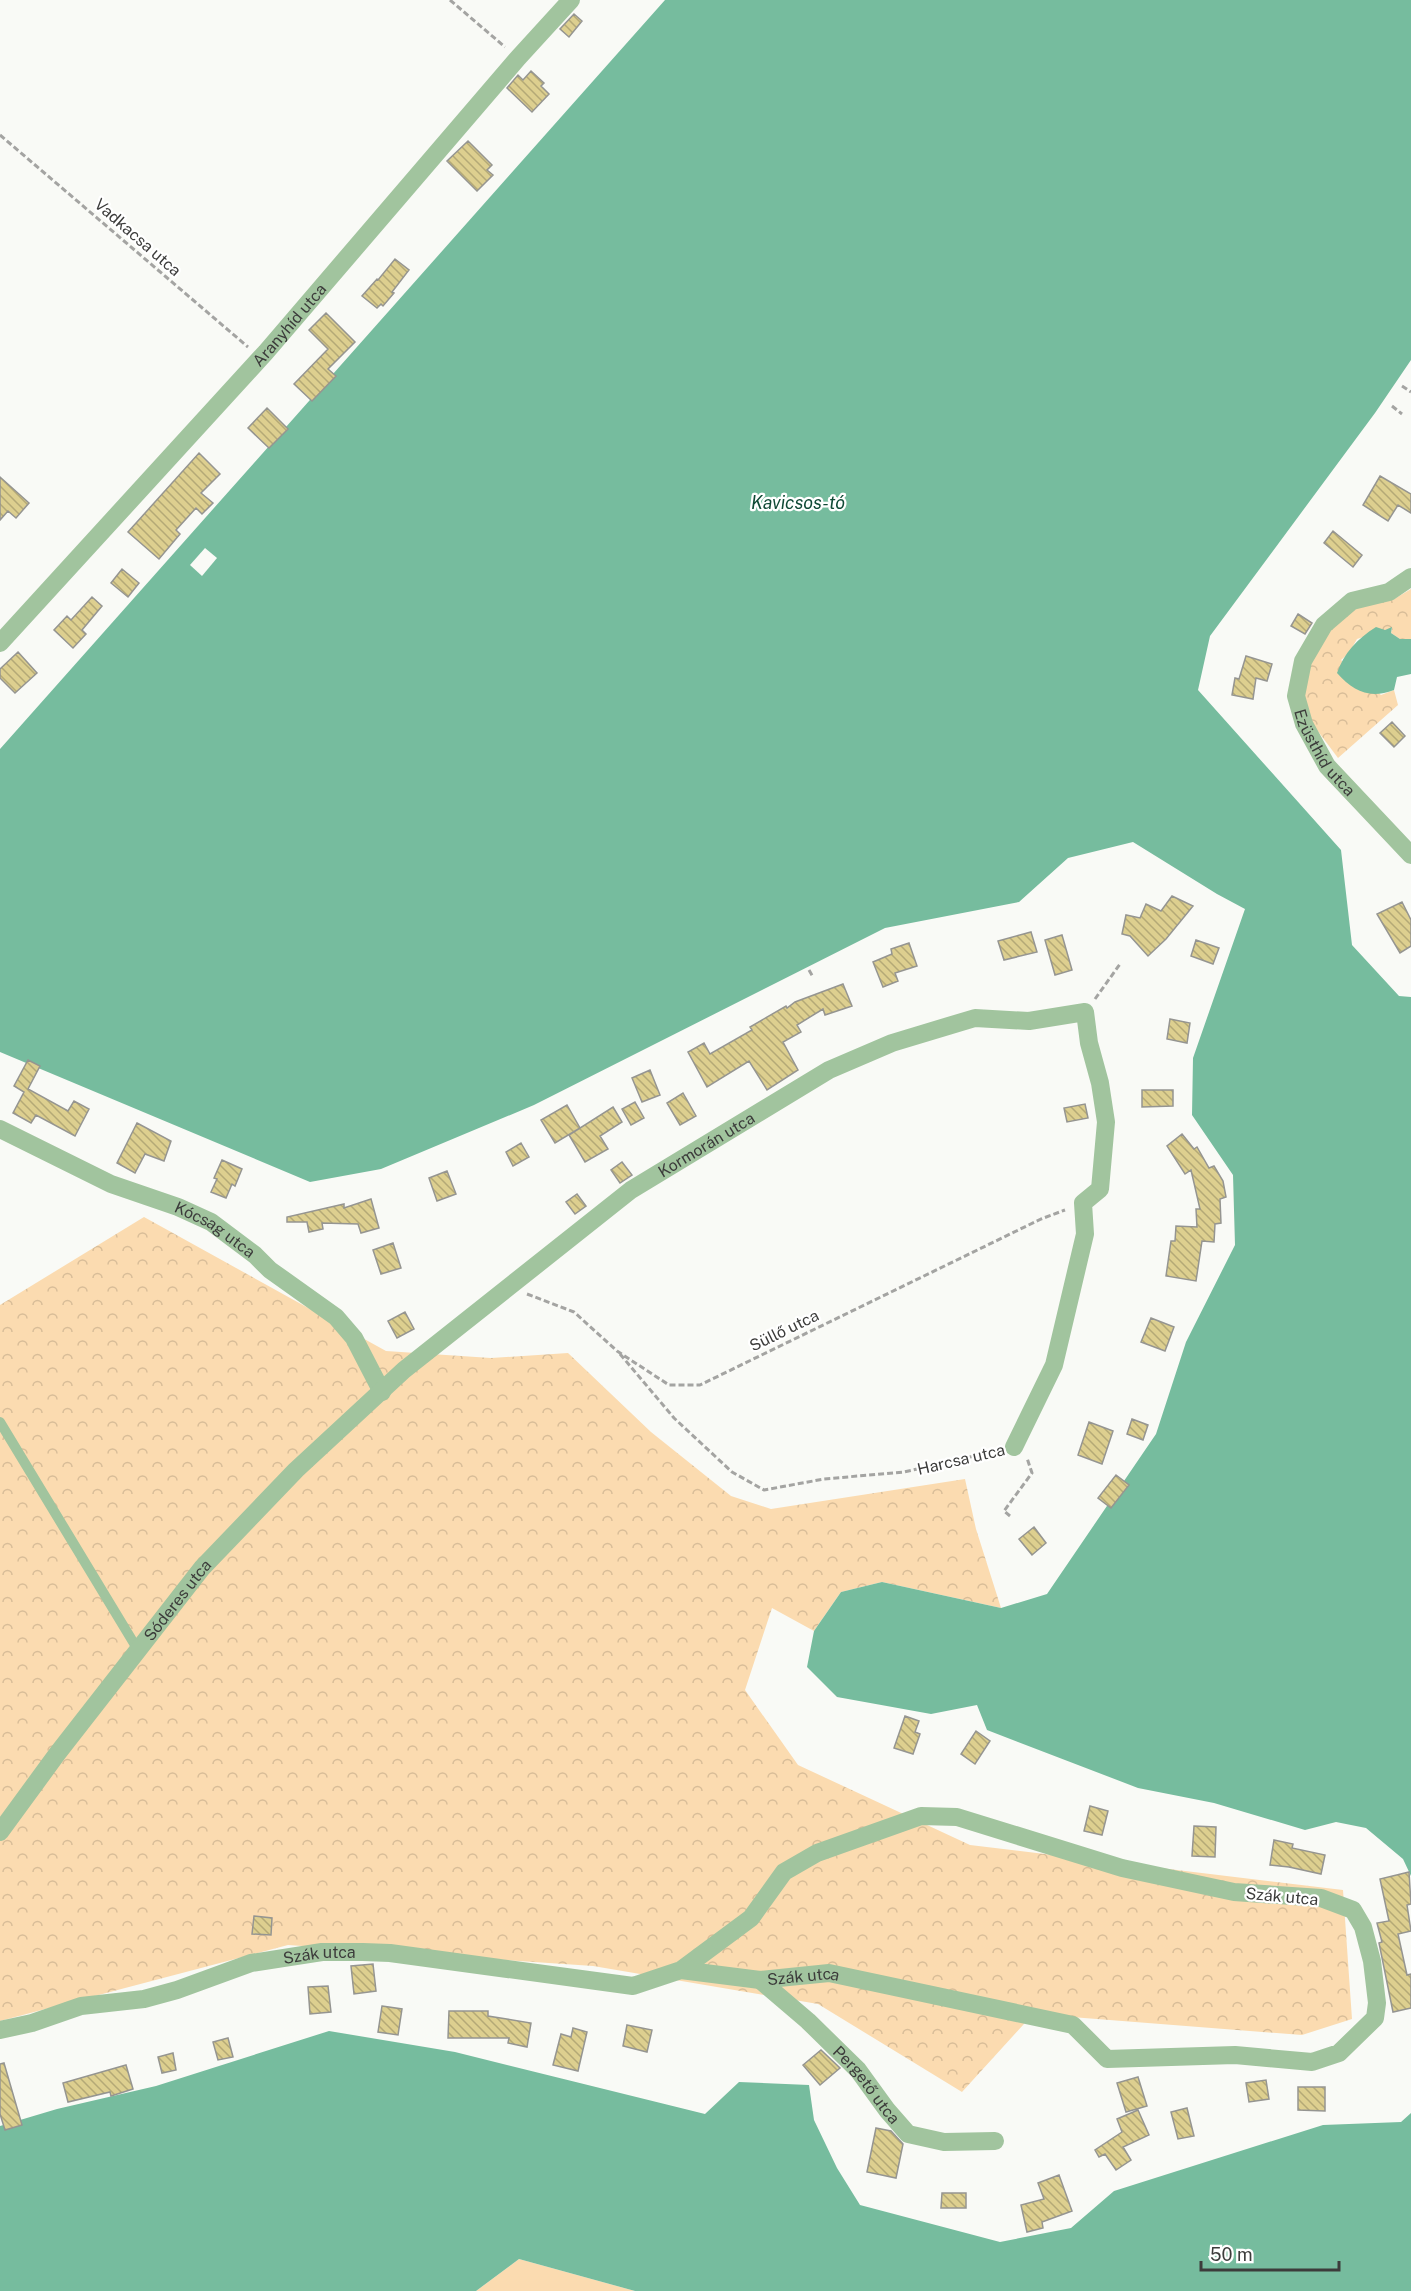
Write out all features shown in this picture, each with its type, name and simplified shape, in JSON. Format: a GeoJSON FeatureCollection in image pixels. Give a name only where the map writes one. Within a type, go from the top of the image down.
{"type":"FeatureCollection","features":[{"type":"Feature","properties":{"kind":"street","name":"Aranyhíd utca"},"geometry":{"type":"LineString","coordinates":[[0,643],[260,358],[518,58],[572,0]]}},
{"type":"Feature","properties":{"kind":"street","name":"Ezüsthíd utca"},"geometry":{"type":"LineString","coordinates":[[1411,577],[1389,592],[1352,601],[1324,625],[1303,662],[1296,696],[1304,724],[1327,766],[1411,855]]}},
{"type":"Feature","properties":{"kind":"street"},"geometry":{"type":"LineString","coordinates":[[1083,1203],[1100,1189],[1106,1122],[1100,1083],[1089,1043],[1085,1012]]}},
{"type":"Feature","properties":{"kind":"street","name":"Kormorán utca"},"geometry":{"type":"LineString","coordinates":[[382,1392],[404,1370],[631,1190],[829,1070],[892,1043],[975,1018],[1029,1021],[1085,1012]]}},
{"type":"Feature","properties":{"kind":"street","name":"Kócsag utca"},"geometry":{"type":"LineString","coordinates":[[0,1129],[111,1184],[211,1222],[255,1255],[270,1270],[336,1317],[354,1338],[382,1392]]}},
{"type":"Feature","properties":{"kind":"street","name":"Harcsa utca"},"geometry":{"type":"LineString","coordinates":[[1014,1447],[1054,1365],[1085,1234],[1083,1203]]}},
{"type":"Feature","properties":{"kind":"street","name":"Sóderes utca"},"geometry":{"type":"LineString","coordinates":[[0,1832],[57,1754],[202,1568],[296,1470],[382,1392]]}},
{"type":"Feature","properties":{"kind":"street","name":"Szák utca"},"geometry":{"type":"LineString","coordinates":[[0,2030],[32,2023],[81,2006],[144,1999],[177,1990],[250,1963],[322,1952],[390,1953],[633,1986],[681,1970],[751,1918],[784,1872],[817,1853],[921,1816],[957,1817],[1122,1868],[1234,1892],[1321,1898],[1353,1910],[1363,1927],[1372,1961],[1377,2003],[1375,2018],[1339,2053],[1312,2062],[1234,2055],[1107,2059],[1072,2025],[829,1973],[760,1980],[681,1970]]}},
{"type":"Feature","properties":{"kind":"street","name":"Pergető utca"},"geometry":{"type":"LineString","coordinates":[[760,1980],[808,2021],[858,2070],[908,2134],[944,2142],[995,2141]]}},
{"type":"Feature","properties":{"kind":"lane"},"geometry":{"type":"LineString","coordinates":[[0,1422],[138,1650]]}},
{"type":"Feature","properties":{"kind":"path"},"geometry":{"type":"LineString","coordinates":[[450,0],[518,58]]}},
{"type":"Feature","properties":{"kind":"path","name":"Vadkacsa utca"},"geometry":{"type":"LineString","coordinates":[[0,135],[260,358]]}},
{"type":"Feature","properties":{"kind":"path"},"geometry":{"type":"LineString","coordinates":[[1402,386],[1411,392]]}},
{"type":"Feature","properties":{"kind":"path"},"geometry":{"type":"LineString","coordinates":[[1392,406],[1402,414]]}},
{"type":"Feature","properties":{"kind":"path"},"geometry":{"type":"LineString","coordinates":[[1085,1012],[1120,964]]}},
{"type":"Feature","properties":{"kind":"path"},"geometry":{"type":"LineString","coordinates":[[809,970],[813,976]]}},
{"type":"Feature","properties":{"kind":"path","name":"Süllő utca"},"geometry":{"type":"LineString","coordinates":[[503,1291],[528,1294],[574,1312],[617,1351],[669,1385],[700,1384],[1041,1219],[1083,1203]]}},
{"type":"Feature","properties":{"kind":"path","name":"Harcsa utca"},"geometry":{"type":"LineString","coordinates":[[617,1351],[674,1418],[732,1472],[764,1490],[824,1479],[904,1472],[1014,1447]]}},
{"type":"Feature","properties":{"kind":"path"},"geometry":{"type":"LineString","coordinates":[[1010,1516],[1004,1511],[1032,1473],[1025,1454],[1014,1447]]}},
{"type":"Feature","properties":{"kind":"green space"},"geometry":{"type":"Polygon","coordinates":[[[1411,589],[1411,639],[1400,639],[1391,633],[1392,628],[1357,639],[1349,653],[1341,660],[1381,695],[1394,690],[1398,705],[1338,758],[1311,722],[1302,695],[1309,664],[1327,629],[1355,608],[1394,599],[1411,589]]]}},
{"type":"Feature","properties":{"kind":"green space"},"geometry":{"type":"Polygon","coordinates":[[[144,1217],[386,1351],[491,1358],[568,1353],[651,1432],[731,1496],[771,1509],[965,1479],[976,1529],[1001,1608],[882,1582],[841,1592],[814,1631],[772,1608],[745,1690],[798,1765],[970,1845],[1343,1890],[1352,2019],[1302,2035],[1033,2014],[962,2092],[818,2004],[593,1966],[288,1945],[0,2021],[0,1305],[144,1217]]]}},
{"type":"Feature","properties":{"kind":"green space"},"geometry":{"type":"Polygon","coordinates":[[[519,2259],[635,2291],[476,2291],[519,2259]]]}},
{"type":"Feature","properties":{"kind":"water","name":"Kavicsos-tó"},"geometry":{"type":"Polygon","coordinates":[[[665,0],[1411,0],[1411,360],[1375,413],[1210,636],[1198,690],[1341,850],[1352,945],[1399,996],[1411,997],[1411,1876],[1403,1859],[1366,1828],[1336,1822],[1305,1830],[1214,1803],[1138,1788],[987,1730],[977,1705],[931,1714],[837,1697],[807,1667],[814,1631],[841,1592],[882,1582],[1001,1608],[1047,1594],[1156,1434],[1186,1342],[1235,1245],[1233,1175],[1192,1115],[1193,1058],[1245,909],[1133,842],[1068,858],[1019,902],[885,928],[534,1105],[381,1169],[310,1182],[0,1052],[0,749],[665,0]]]}},
{"type":"Feature","properties":{"kind":"water"},"geometry":{"type":"Polygon","coordinates":[[[1376,627],[1385,630],[1392,627],[1391,633],[1400,639],[1411,639],[1411,674],[1397,677],[1394,690],[1370,694],[1356,689],[1337,673],[1352,647],[1376,627]]]}},
{"type":"Feature","properties":{"kind":"water"},"geometry":{"type":"Polygon","coordinates":[[[329,2031],[455,2052],[705,2114],[739,2082],[809,2085],[814,2120],[837,2168],[860,2205],[1000,2242],[1071,2228],[1114,2191],[1323,2125],[1401,2122],[1411,2113],[1411,2291],[635,2291],[519,2259],[476,2291],[0,2291],[0,2126],[57,2109],[156,2086],[329,2031]]]}},
{"type":"Feature","properties":{"kind":"pier"},"geometry":{"type":"Polygon","coordinates":[[[205,548],[217,558],[202,576],[190,565],[205,548]]]}},
{"type":"Feature","properties":{"kind":"building"},"geometry":{"type":"Polygon","coordinates":[[[574,14],[582,21],[569,37],[560,29],[574,14]]]}},
{"type":"Feature","properties":{"kind":"building"},"geometry":{"type":"Polygon","coordinates":[[[531,71],[544,83],[541,86],[549,94],[532,112],[507,88],[518,75],[523,80],[531,71]]]}},
{"type":"Feature","properties":{"kind":"building"},"geometry":{"type":"Polygon","coordinates":[[[468,141],[492,165],[487,170],[493,175],[477,191],[447,161],[468,141]]]}},
{"type":"Feature","properties":{"kind":"building"},"geometry":{"type":"Polygon","coordinates":[[[395,259],[409,270],[392,292],[394,293],[383,306],[381,304],[377,308],[362,296],[395,259]]]}},
{"type":"Feature","properties":{"kind":"building"},"geometry":{"type":"Polygon","coordinates":[[[326,313],[355,342],[328,369],[336,376],[312,401],[294,384],[328,349],[309,330],[326,313]]]}},
{"type":"Feature","properties":{"kind":"building"},"geometry":{"type":"Polygon","coordinates":[[[267,408],[288,429],[269,448],[248,428],[267,408]]]}},
{"type":"Feature","properties":{"kind":"building"},"geometry":{"type":"Polygon","coordinates":[[[199,453],[220,474],[201,493],[213,503],[202,514],[196,508],[176,530],[180,534],[159,559],[128,532],[199,453]]]}},
{"type":"Feature","properties":{"kind":"building"},"geometry":{"type":"Polygon","coordinates":[[[1380,476],[1411,494],[1411,513],[1398,505],[1388,521],[1363,505],[1380,476]]]}},
{"type":"Feature","properties":{"kind":"building"},"geometry":{"type":"Polygon","coordinates":[[[0,477],[29,503],[16,518],[8,511],[0,520],[0,477]]]}},
{"type":"Feature","properties":{"kind":"building"},"geometry":{"type":"Polygon","coordinates":[[[1333,531],[1362,555],[1353,567],[1324,543],[1333,531]]]}},
{"type":"Feature","properties":{"kind":"building"},"geometry":{"type":"Polygon","coordinates":[[[122,569],[139,583],[128,597],[111,583],[122,569]]]}},
{"type":"Feature","properties":{"kind":"building"},"geometry":{"type":"Polygon","coordinates":[[[92,597],[102,606],[82,630],[86,634],[73,648],[54,630],[67,616],[71,620],[92,597]]]}},
{"type":"Feature","properties":{"kind":"building"},"geometry":{"type":"Polygon","coordinates":[[[1298,614],[1312,623],[1305,634],[1291,626],[1298,614]]]}},
{"type":"Feature","properties":{"kind":"building"},"geometry":{"type":"Polygon","coordinates":[[[18,652],[37,673],[15,693],[0,678],[0,669],[18,652]]]}},
{"type":"Feature","properties":{"kind":"building"},"geometry":{"type":"Polygon","coordinates":[[[1246,656],[1272,664],[1267,681],[1256,678],[1253,699],[1232,695],[1235,678],[1239,679],[1246,656]]]}},
{"type":"Feature","properties":{"kind":"building"},"geometry":{"type":"Polygon","coordinates":[[[1392,722],[1405,736],[1394,747],[1380,733],[1392,722]]]}},
{"type":"Feature","properties":{"kind":"building"},"geometry":{"type":"Polygon","coordinates":[[[1172,896],[1193,906],[1166,939],[1148,956],[1130,936],[1122,934],[1126,915],[1140,918],[1146,904],[1161,911],[1172,896]]]}},
{"type":"Feature","properties":{"kind":"building"},"geometry":{"type":"Polygon","coordinates":[[[1402,902],[1411,920],[1411,946],[1400,953],[1377,914],[1402,902]]]}},
{"type":"Feature","properties":{"kind":"building"},"geometry":{"type":"Polygon","coordinates":[[[1031,932],[1037,952],[1004,960],[998,941],[1031,932]]]}},
{"type":"Feature","properties":{"kind":"building"},"geometry":{"type":"Polygon","coordinates":[[[1062,935],[1072,970],[1055,975],[1045,940],[1062,935]]]}},
{"type":"Feature","properties":{"kind":"building"},"geometry":{"type":"Polygon","coordinates":[[[1196,940],[1219,948],[1213,964],[1191,956],[1196,940]]]}},
{"type":"Feature","properties":{"kind":"building"},"geometry":{"type":"Polygon","coordinates":[[[909,943],[917,966],[895,973],[898,981],[883,987],[873,962],[892,954],[891,949],[909,943]]]}},
{"type":"Feature","properties":{"kind":"building"},"geometry":{"type":"Polygon","coordinates":[[[843,984],[852,1006],[825,1015],[823,1009],[797,1025],[801,1032],[783,1042],[798,1070],[767,1090],[749,1061],[707,1087],[688,1052],[704,1043],[710,1054],[752,1030],[750,1027],[786,1006],[787,1008],[795,1002],[843,984]]]}},
{"type":"Feature","properties":{"kind":"building"},"geometry":{"type":"Polygon","coordinates":[[[1170,1019],[1190,1023],[1187,1043],[1167,1039],[1170,1019]]]}},
{"type":"Feature","properties":{"kind":"building"},"geometry":{"type":"Polygon","coordinates":[[[28,1060],[40,1066],[28,1089],[68,1111],[74,1101],[89,1109],[75,1136],[36,1115],[31,1123],[13,1113],[24,1092],[14,1086],[28,1060]]]}},
{"type":"Feature","properties":{"kind":"building"},"geometry":{"type":"Polygon","coordinates":[[[650,1070],[660,1095],[642,1102],[632,1078],[650,1070]]]}},
{"type":"Feature","properties":{"kind":"building"},"geometry":{"type":"Polygon","coordinates":[[[1142,1090],[1173,1090],[1173,1106],[1142,1107],[1142,1090]]]}},
{"type":"Feature","properties":{"kind":"building"},"geometry":{"type":"Polygon","coordinates":[[[683,1093],[696,1116],[680,1125],[667,1103],[683,1093]]]}},
{"type":"Feature","properties":{"kind":"building"},"geometry":{"type":"Polygon","coordinates":[[[635,1102],[644,1118],[631,1125],[622,1109],[635,1102]]]}},
{"type":"Feature","properties":{"kind":"building"},"geometry":{"type":"Polygon","coordinates":[[[1085,1104],[1088,1118],[1067,1122],[1064,1108],[1085,1104]]]}},
{"type":"Feature","properties":{"kind":"building"},"geometry":{"type":"Polygon","coordinates":[[[567,1105],[580,1128],[555,1143],[541,1120],[567,1105]]]}},
{"type":"Feature","properties":{"kind":"building"},"geometry":{"type":"Polygon","coordinates":[[[613,1107],[622,1122],[600,1136],[608,1149],[585,1162],[569,1135],[613,1107]]]}},
{"type":"Feature","properties":{"kind":"building"},"geometry":{"type":"Polygon","coordinates":[[[137,1123],[171,1141],[164,1161],[145,1154],[135,1173],[117,1163],[137,1123]]]}},
{"type":"Feature","properties":{"kind":"building"},"geometry":{"type":"Polygon","coordinates":[[[1182,1134],[1194,1149],[1197,1147],[1209,1168],[1214,1166],[1223,1181],[1226,1197],[1220,1199],[1221,1223],[1215,1224],[1214,1242],[1202,1241],[1196,1281],[1166,1276],[1171,1241],[1175,1241],[1176,1226],[1197,1227],[1196,1209],[1200,1209],[1191,1170],[1185,1174],[1167,1146],[1182,1134]]]}},
{"type":"Feature","properties":{"kind":"building"},"geometry":{"type":"Polygon","coordinates":[[[521,1143],[529,1157],[513,1166],[506,1152],[521,1143]]]}},
{"type":"Feature","properties":{"kind":"building"},"geometry":{"type":"Polygon","coordinates":[[[222,1160],[242,1169],[235,1186],[232,1184],[226,1198],[211,1192],[222,1160]]]}},
{"type":"Feature","properties":{"kind":"building"},"geometry":{"type":"Polygon","coordinates":[[[622,1162],[632,1175],[620,1183],[611,1170],[622,1162]]]}},
{"type":"Feature","properties":{"kind":"building"},"geometry":{"type":"Polygon","coordinates":[[[447,1171],[456,1194],[437,1201],[429,1178],[447,1171]]]}},
{"type":"Feature","properties":{"kind":"building"},"geometry":{"type":"Polygon","coordinates":[[[577,1194],[586,1206],[575,1214],[566,1202],[577,1194]]]}},
{"type":"Feature","properties":{"kind":"building"},"geometry":{"type":"Polygon","coordinates":[[[371,1199],[379,1228],[361,1233],[358,1224],[322,1223],[323,1229],[309,1232],[307,1222],[287,1222],[287,1217],[344,1204],[344,1208],[371,1199]]]}},
{"type":"Feature","properties":{"kind":"building"},"geometry":{"type":"Polygon","coordinates":[[[393,1243],[401,1268],[381,1274],[373,1250],[393,1243]]]}},
{"type":"Feature","properties":{"kind":"building"},"geometry":{"type":"Polygon","coordinates":[[[405,1312],[414,1329],[397,1338],[388,1321],[405,1312]]]}},
{"type":"Feature","properties":{"kind":"building"},"geometry":{"type":"Polygon","coordinates":[[[1151,1318],[1174,1327],[1165,1351],[1141,1342],[1151,1318]]]}},
{"type":"Feature","properties":{"kind":"building"},"geometry":{"type":"Polygon","coordinates":[[[1132,1419],[1148,1425],[1143,1440],[1127,1434],[1132,1419]]]}},
{"type":"Feature","properties":{"kind":"building"},"geometry":{"type":"Polygon","coordinates":[[[1089,1422],[1113,1431],[1102,1464],[1078,1455],[1089,1422]]]}},
{"type":"Feature","properties":{"kind":"building"},"geometry":{"type":"Polygon","coordinates":[[[1116,1475],[1129,1485],[1111,1508],[1098,1498],[1116,1475]]]}},
{"type":"Feature","properties":{"kind":"building"},"geometry":{"type":"Polygon","coordinates":[[[1034,1527],[1046,1543],[1032,1555],[1019,1539],[1034,1527]]]}},
{"type":"Feature","properties":{"kind":"building"},"geometry":{"type":"Polygon","coordinates":[[[905,1716],[919,1721],[915,1732],[920,1734],[913,1754],[894,1748],[905,1716]]]}},
{"type":"Feature","properties":{"kind":"building"},"geometry":{"type":"Polygon","coordinates":[[[976,1731],[990,1741],[975,1764],[961,1754],[976,1731]]]}},
{"type":"Feature","properties":{"kind":"building"},"geometry":{"type":"Polygon","coordinates":[[[1090,1806],[1108,1811],[1102,1835],[1084,1831],[1090,1806]]]}},
{"type":"Feature","properties":{"kind":"building"},"geometry":{"type":"Polygon","coordinates":[[[1194,1826],[1216,1827],[1215,1857],[1192,1856],[1194,1826]]]}},
{"type":"Feature","properties":{"kind":"building"},"geometry":{"type":"Polygon","coordinates":[[[1274,1840],[1293,1844],[1292,1848],[1325,1855],[1321,1874],[1270,1865],[1274,1840]]]}},
{"type":"Feature","properties":{"kind":"building"},"geometry":{"type":"Polygon","coordinates":[[[1409,1872],[1411,1904],[1407,1905],[1411,1931],[1398,1934],[1407,1975],[1411,1974],[1411,2008],[1393,2012],[1377,1923],[1389,1921],[1380,1879],[1409,1872]]]}},
{"type":"Feature","properties":{"kind":"building"},"geometry":{"type":"Polygon","coordinates":[[[254,1916],[272,1918],[271,1935],[252,1934],[254,1916]]]}},
{"type":"Feature","properties":{"kind":"building"},"geometry":{"type":"Polygon","coordinates":[[[373,1964],[376,1991],[354,1994],[351,1966],[373,1964]]]}},
{"type":"Feature","properties":{"kind":"building"},"geometry":{"type":"Polygon","coordinates":[[[328,1986],[331,2012],[310,2014],[308,1987],[328,1986]]]}},
{"type":"Feature","properties":{"kind":"building"},"geometry":{"type":"Polygon","coordinates":[[[382,2006],[402,2009],[398,2035],[378,2032],[382,2006]]]}},
{"type":"Feature","properties":{"kind":"building"},"geometry":{"type":"Polygon","coordinates":[[[449,2011],[488,2011],[488,2016],[531,2023],[527,2047],[508,2043],[509,2038],[448,2038],[449,2011]]]}},
{"type":"Feature","properties":{"kind":"building"},"geometry":{"type":"Polygon","coordinates":[[[627,2025],[652,2030],[647,2052],[623,2046],[627,2025]]]}},
{"type":"Feature","properties":{"kind":"building"},"geometry":{"type":"Polygon","coordinates":[[[573,2028],[587,2032],[578,2071],[553,2065],[561,2034],[571,2037],[573,2028]]]}},
{"type":"Feature","properties":{"kind":"building"},"geometry":{"type":"Polygon","coordinates":[[[228,2038],[233,2057],[218,2060],[213,2042],[228,2038]]]}},
{"type":"Feature","properties":{"kind":"building"},"geometry":{"type":"Polygon","coordinates":[[[821,2050],[840,2068],[820,2085],[803,2065],[821,2050]]]}},
{"type":"Feature","properties":{"kind":"building"},"geometry":{"type":"Polygon","coordinates":[[[173,2053],[176,2070],[162,2073],[158,2057],[173,2053]]]}},
{"type":"Feature","properties":{"kind":"building"},"geometry":{"type":"Polygon","coordinates":[[[4,2063],[22,2125],[5,2130],[0,2114],[0,2064],[4,2063]]]}},
{"type":"Feature","properties":{"kind":"building"},"geometry":{"type":"Polygon","coordinates":[[[126,2065],[133,2089],[111,2096],[110,2092],[68,2102],[63,2083],[126,2065]]]}},
{"type":"Feature","properties":{"kind":"building"},"geometry":{"type":"Polygon","coordinates":[[[1138,2077],[1147,2106],[1126,2112],[1117,2083],[1138,2077]]]}},
{"type":"Feature","properties":{"kind":"building"},"geometry":{"type":"Polygon","coordinates":[[[1266,2080],[1269,2099],[1249,2102],[1246,2083],[1266,2080]]]}},
{"type":"Feature","properties":{"kind":"building"},"geometry":{"type":"Polygon","coordinates":[[[1298,2087],[1325,2087],[1325,2111],[1298,2110],[1298,2087]]]}},
{"type":"Feature","properties":{"kind":"building"},"geometry":{"type":"Polygon","coordinates":[[[1187,2108],[1194,2136],[1178,2139],[1171,2112],[1187,2108]]]}},
{"type":"Feature","properties":{"kind":"building"},"geometry":{"type":"Polygon","coordinates":[[[1138,2110],[1149,2135],[1123,2147],[1131,2160],[1116,2170],[1105,2154],[1099,2157],[1095,2150],[1122,2132],[1117,2119],[1138,2110]]]}},
{"type":"Feature","properties":{"kind":"building"},"geometry":{"type":"Polygon","coordinates":[[[876,2128],[891,2131],[903,2144],[896,2178],[867,2172],[876,2128]]]}},
{"type":"Feature","properties":{"kind":"building"},"geometry":{"type":"Polygon","coordinates":[[[1059,2175],[1072,2211],[1042,2222],[1043,2228],[1027,2232],[1021,2205],[1044,2199],[1038,2183],[1059,2175]]]}},
{"type":"Feature","properties":{"kind":"building"},"geometry":{"type":"Polygon","coordinates":[[[942,2193],[966,2193],[966,2208],[941,2208],[942,2193]]]}}]}
